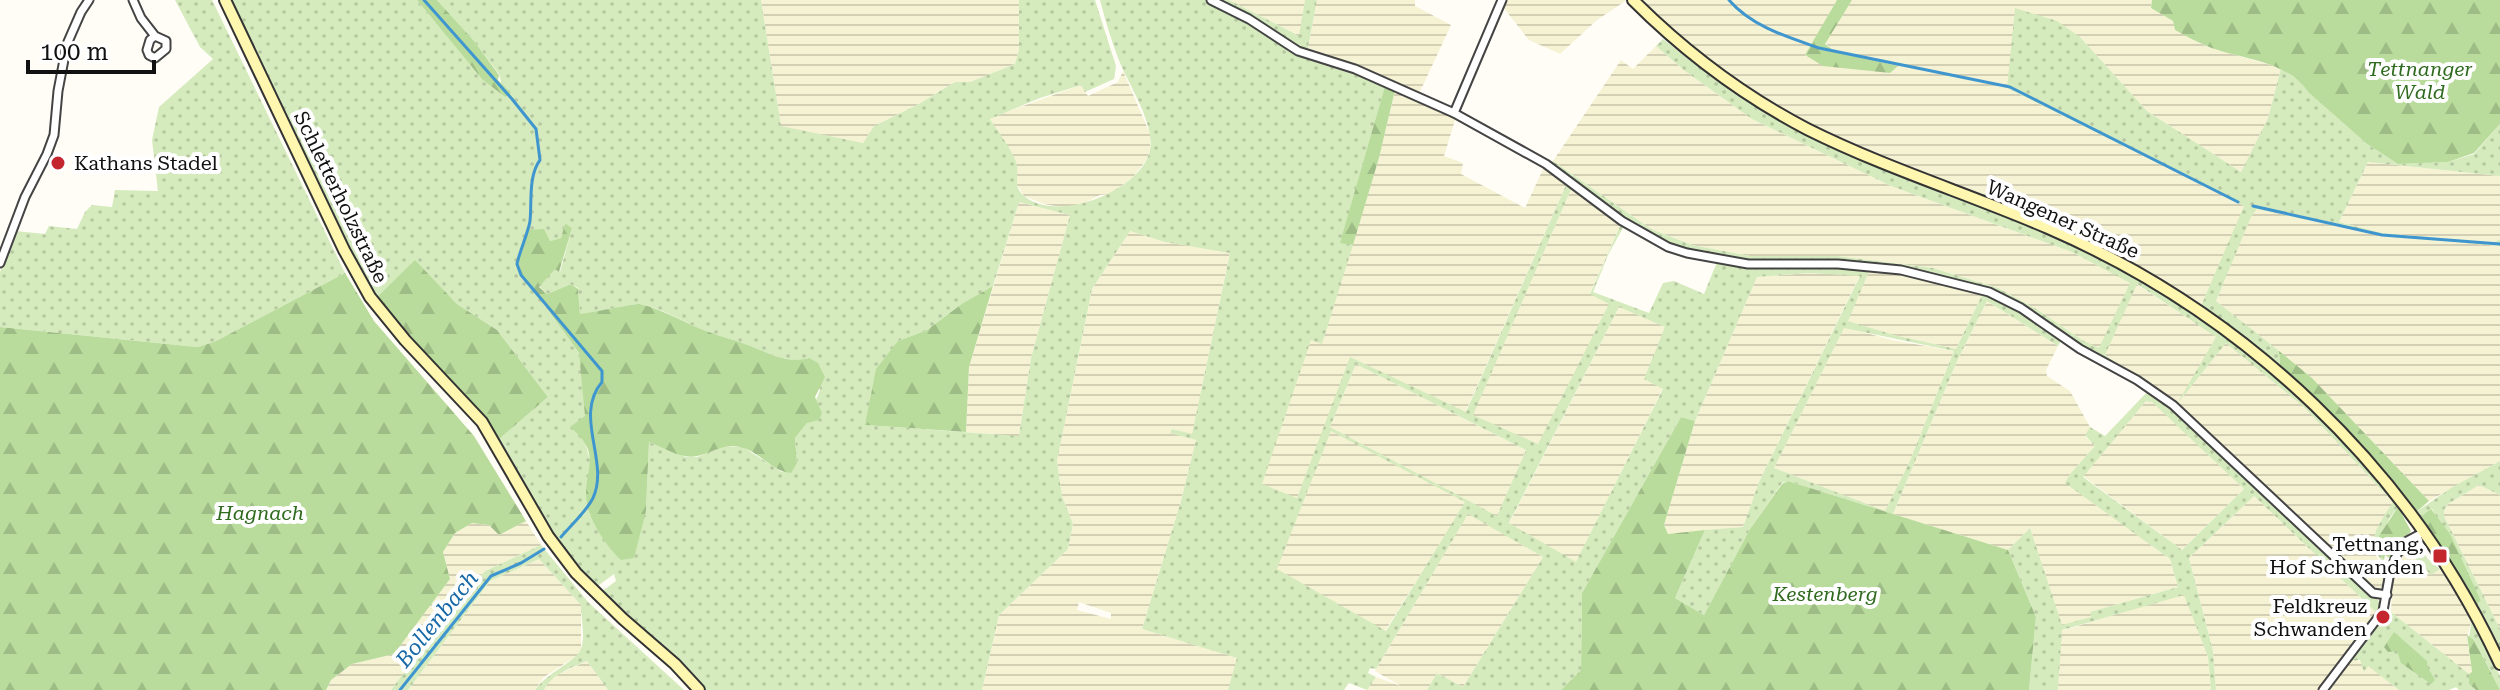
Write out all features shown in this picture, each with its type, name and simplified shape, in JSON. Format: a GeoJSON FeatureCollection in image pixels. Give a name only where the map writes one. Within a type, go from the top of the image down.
{"type":"FeatureCollection","features":[{"type":"Feature","properties":{"kind":"main road","name":"Schletterholzstraße"},"geometry":{"type":"LineString","coordinates":[[225,0],[344,250],[370,297],[405,340],[482,422],[548,536],[576,573],[699,690]]}},
{"type":"Feature","properties":{"kind":"main road","name":"Wangener Straße"},"geometry":{"type":"LineString","coordinates":[[1633,0],[1670,37],[1724,79],[1806,128],[2090,247],[2201,312],[2264,360],[2321,411],[2371,464],[2424,532],[2470,605],[2500,664]]}},
{"type":"Feature","properties":{"kind":"street"},"geometry":{"type":"LineString","coordinates":[[0,263],[25,197],[54,135],[67,44],[89,0]]}},
{"type":"Feature","properties":{"kind":"street"},"geometry":{"type":"LineString","coordinates":[[133,0],[141,18],[155,36]]}},
{"type":"Feature","properties":{"kind":"street"},"geometry":{"type":"LineString","coordinates":[[1211,0],[1249,19],[1298,51],[1355,69],[1454,113],[1546,164],[1652,240],[1687,253],[1768,266],[1838,264],[1901,270],[1989,292],[2021,308],[2080,349],[2137,380],[2173,405],[2373,593],[2387,595]]}},
{"type":"Feature","properties":{"kind":"street"},"geometry":{"type":"LineString","coordinates":[[1454,113],[1502,0]]}},
{"type":"Feature","properties":{"kind":"street"},"geometry":{"type":"LineString","coordinates":[[2323,690],[2383,611],[2390,572],[2397,554],[2407,541],[2424,532]]}},
{"type":"Feature","properties":{"kind":"shaded area"},"geometry":{"type":"Polygon","coordinates":[[[761,0],[1019,0],[1019,49],[1015,64],[970,82],[955,82],[874,126],[863,143],[781,127],[761,0]]]}},
{"type":"Feature","properties":{"kind":"shaded area"},"geometry":{"type":"Polygon","coordinates":[[[1229,0],[1305,0],[1300,37],[1229,0]]]}},
{"type":"Feature","properties":{"kind":"shaded area"},"geometry":{"type":"Polygon","coordinates":[[[1317,0],[1415,0],[1415,6],[1451,25],[1418,96],[1307,53],[1317,0]]]}},
{"type":"Feature","properties":{"kind":"shaded area"},"geometry":{"type":"Polygon","coordinates":[[[1505,0],[1627,0],[1597,20],[1560,54],[1529,40],[1503,7],[1505,0]]]}},
{"type":"Feature","properties":{"kind":"shaded area"},"geometry":{"type":"Polygon","coordinates":[[[1643,0],[1837,0],[1805,56],[1890,73],[1897,66],[1835,51],[1825,43],[1852,0],[2152,0],[2151,8],[2173,21],[2175,30],[2208,47],[2281,68],[2268,118],[2241,172],[2147,111],[2080,37],[2007,88],[2245,206],[2201,306],[2089,239],[1809,124],[1727,74],[1667,26],[1643,0]]]}},
{"type":"Feature","properties":{"kind":"shaded area"},"geometry":{"type":"Polygon","coordinates":[[[1656,46],[1752,119],[1891,186],[2072,252],[2131,283],[2099,349],[1998,288],[1933,268],[1837,256],[1750,256],[1692,245],[1651,229],[1553,161],[1621,60],[1633,69],[1656,46]]]}},
{"type":"Feature","properties":{"kind":"shaded area"},"geometry":{"type":"Polygon","coordinates":[[[1123,71],[1150,134],[1147,159],[1134,176],[1111,194],[1066,208],[1024,196],[1016,183],[1016,171],[990,118],[1081,85],[1088,96],[1118,82],[1123,71]]]}},
{"type":"Feature","properties":{"kind":"shaded area"},"geometry":{"type":"Polygon","coordinates":[[[1395,90],[1456,117],[1444,156],[1463,163],[1461,174],[1525,208],[1544,167],[1567,183],[1465,413],[1351,358],[1297,498],[1261,485],[1311,339],[1322,343],[1379,158],[1395,90]]]}},
{"type":"Feature","properties":{"kind":"shaded area"},"geometry":{"type":"Polygon","coordinates":[[[2368,162],[2500,176],[2500,239],[2493,243],[2382,233],[2339,222],[2368,162]]]}},
{"type":"Feature","properties":{"kind":"shaded area"},"geometry":{"type":"Polygon","coordinates":[[[1572,187],[1621,224],[1590,293],[1610,303],[1538,445],[1472,415],[1572,187]]]}},
{"type":"Feature","properties":{"kind":"shaded area"},"geometry":{"type":"Polygon","coordinates":[[[1019,202],[1070,215],[1031,358],[1019,437],[966,432],[969,367],[1019,202]]]}},
{"type":"Feature","properties":{"kind":"shaded area"},"geometry":{"type":"Polygon","coordinates":[[[2258,208],[2382,236],[2500,246],[2500,461],[2429,501],[2312,378],[2216,301],[2251,216],[2258,208]]]}},
{"type":"Feature","properties":{"kind":"shaded area"},"geometry":{"type":"Polygon","coordinates":[[[1130,231],[1165,242],[1230,252],[1192,435],[1173,429],[1171,433],[1196,440],[1142,629],[1238,658],[1228,690],[982,690],[999,615],[1068,549],[1073,524],[1062,496],[1057,461],[1092,289],[1130,231]],[[1079,602],[1077,610],[1111,619],[1111,613],[1079,602]]]}},
{"type":"Feature","properties":{"kind":"shaded area"},"geometry":{"type":"Polygon","coordinates":[[[1870,269],[1932,279],[1983,293],[1956,349],[1847,321],[1870,269]]]}},
{"type":"Feature","properties":{"kind":"shaded area"},"geometry":{"type":"Polygon","coordinates":[[[1809,273],[1860,275],[1759,482],[1743,527],[1668,534],[1664,525],[1695,421],[1757,277],[1809,273]]]}},
{"type":"Feature","properties":{"kind":"shaded area"},"geometry":{"type":"Polygon","coordinates":[[[2136,284],[2217,337],[2182,397],[2225,342],[2305,407],[2394,502],[2379,524],[2375,554],[2385,569],[2385,582],[2381,589],[2371,586],[2177,404],[2105,355],[2136,284]]]}},
{"type":"Feature","properties":{"kind":"shaded area"},"geometry":{"type":"Polygon","coordinates":[[[1987,301],[2058,346],[2046,370],[2047,376],[2070,391],[2090,427],[2085,436],[2095,446],[2070,474],[2066,483],[2170,559],[2178,587],[2091,612],[2091,617],[2062,626],[2030,528],[2008,550],[1893,514],[1957,361],[1987,301]]]}},
{"type":"Feature","properties":{"kind":"shaded area"},"geometry":{"type":"Polygon","coordinates":[[[1619,307],[1666,327],[1644,379],[1663,388],[1576,563],[1509,524],[1619,307]]]}},
{"type":"Feature","properties":{"kind":"shaded area"},"geometry":{"type":"Polygon","coordinates":[[[1844,327],[1892,340],[1954,351],[1909,463],[1885,512],[1774,468],[1844,327]]]}},
{"type":"Feature","properties":{"kind":"shaded area"},"geometry":{"type":"Polygon","coordinates":[[[1356,364],[1526,450],[1497,517],[1330,427],[1356,364]]]}},
{"type":"Feature","properties":{"kind":"shaded area"},"geometry":{"type":"Polygon","coordinates":[[[2146,401],[2152,401],[2244,489],[2182,550],[2083,476],[2146,401]]]}},
{"type":"Feature","properties":{"kind":"shaded area"},"geometry":{"type":"Polygon","coordinates":[[[1331,430],[1466,502],[1385,631],[1276,569],[1331,430]]]}},
{"type":"Feature","properties":{"kind":"shaded area"},"geometry":{"type":"Polygon","coordinates":[[[2479,485],[2500,495],[2500,629],[2444,516],[2448,504],[2479,485]]]}},
{"type":"Feature","properties":{"kind":"shaded area"},"geometry":{"type":"Polygon","coordinates":[[[2254,496],[2378,614],[2320,690],[2216,690],[2213,651],[2189,558],[2254,496]]]}},
{"type":"Feature","properties":{"kind":"shaded area"},"geometry":{"type":"Polygon","coordinates":[[[1468,513],[1543,557],[1463,687],[1437,673],[1427,690],[1367,690],[1376,677],[1401,686],[1375,671],[1468,513]]]}},
{"type":"Feature","properties":{"kind":"shaded area"},"geometry":{"type":"Polygon","coordinates":[[[526,521],[541,545],[485,571],[457,601],[391,690],[326,690],[331,680],[352,664],[394,654],[450,579],[443,552],[455,533],[472,523],[489,525],[499,535],[526,521]]]}},
{"type":"Feature","properties":{"kind":"shaded area"},"geometry":{"type":"Polygon","coordinates":[[[2405,548],[2431,574],[2440,569],[2472,619],[2467,637],[2472,673],[2469,674],[2391,612],[2393,574],[2405,548]]]}},
{"type":"Feature","properties":{"kind":"shaded area"},"geometry":{"type":"Polygon","coordinates":[[[539,559],[581,605],[581,649],[578,655],[544,677],[535,690],[408,690],[490,581],[539,559]]]}},
{"type":"Feature","properties":{"kind":"shaded area"},"geometry":{"type":"Polygon","coordinates":[[[2185,595],[2208,657],[2211,690],[2058,690],[2061,631],[2185,595]]]}},
{"type":"Feature","properties":{"kind":"shaded area"},"geometry":{"type":"Polygon","coordinates":[[[2353,659],[2368,665],[2399,690],[2326,690],[2347,661],[2353,659]]]}},
{"type":"Feature","properties":{"kind":"shaded area"},"geometry":{"type":"Polygon","coordinates":[[[587,661],[608,690],[544,690],[548,682],[559,674],[587,661]]]}},
{"type":"Feature","properties":{"kind":"green space"},"geometry":{"type":"Polygon","coordinates":[[[175,0],[212,0],[345,273],[214,342],[197,347],[0,327],[0,272],[15,231],[45,234],[49,226],[77,229],[92,205],[112,207],[115,190],[158,191],[152,140],[159,107],[213,59],[200,47],[175,0]]]}},
{"type":"Feature","properties":{"kind":"green space"},"geometry":{"type":"Polygon","coordinates":[[[230,0],[417,0],[482,78],[505,97],[499,74],[437,0],[761,0],[781,126],[863,143],[874,126],[955,82],[970,82],[1015,64],[1019,49],[1019,0],[1095,0],[1116,66],[1114,79],[1085,92],[1081,85],[1040,98],[990,119],[1016,161],[1020,192],[1037,203],[1055,206],[1075,205],[1115,190],[1144,165],[1150,150],[1145,116],[1118,58],[1100,0],[1205,0],[1257,27],[1293,53],[1352,71],[1385,86],[1341,242],[1353,245],[1322,344],[1311,340],[1262,484],[1297,498],[1350,357],[1466,412],[1567,183],[1572,187],[1473,415],[1538,444],[1609,304],[1590,294],[1621,224],[1624,226],[1593,292],[1649,313],[1663,283],[1674,281],[1704,294],[1717,262],[1756,268],[1862,268],[1870,269],[1848,321],[1956,349],[1983,293],[2017,310],[2062,339],[2058,346],[1987,301],[1957,361],[1893,514],[1788,481],[1782,483],[1750,529],[1704,615],[1675,598],[1705,530],[1743,527],[1759,482],[1860,276],[1809,273],[1757,277],[1695,421],[1681,417],[1582,593],[1581,670],[1561,690],[1427,690],[1437,673],[1463,687],[1543,557],[1468,514],[1376,669],[1370,668],[1368,673],[1376,677],[1367,690],[1349,683],[1344,690],[1228,690],[1237,658],[1142,629],[1196,440],[1170,433],[1172,429],[1192,434],[1230,253],[1165,242],[1130,231],[1092,289],[1057,461],[1062,496],[1073,524],[1068,549],[999,615],[982,690],[704,690],[689,670],[600,593],[616,581],[614,574],[595,588],[552,535],[498,440],[548,397],[497,330],[457,304],[415,261],[376,298],[358,270],[230,0]],[[1019,202],[993,286],[963,303],[927,330],[898,341],[865,425],[1019,436],[1031,358],[1070,215],[1019,202]],[[565,223],[561,238],[550,241],[528,230],[518,260],[519,270],[579,353],[586,406],[584,439],[591,463],[587,486],[646,511],[649,442],[686,457],[697,457],[724,446],[743,447],[782,472],[797,463],[795,438],[807,423],[820,390],[809,358],[776,356],[640,304],[580,315],[578,288],[571,284],[547,294],[539,286],[555,268],[560,272],[572,228],[565,223]],[[1619,307],[1509,523],[1576,562],[1663,389],[1644,379],[1665,327],[1619,307]],[[1844,328],[1774,468],[1885,511],[1909,463],[1954,351],[1844,328]],[[1356,364],[1330,427],[1497,516],[1526,450],[1356,364]],[[1331,431],[1277,569],[1386,631],[1465,502],[1331,431]]]}},
{"type":"Feature","properties":{"kind":"green space"},"geometry":{"type":"Polygon","coordinates":[[[417,0],[437,0],[475,42],[499,75],[498,80],[511,93],[505,97],[482,79],[417,0]]]}},
{"type":"Feature","properties":{"kind":"green space"},"geometry":{"type":"Polygon","coordinates":[[[1216,0],[1229,0],[1299,36],[1305,0],[1317,0],[1307,53],[1216,0]]]}},
{"type":"Feature","properties":{"kind":"green space"},"geometry":{"type":"Polygon","coordinates":[[[1837,0],[1852,0],[1825,44],[1835,51],[1898,66],[1890,73],[1823,66],[1805,55],[1837,0]]]}},
{"type":"Feature","properties":{"kind":"green space","name":"Tettnanger Wald"},"geometry":{"type":"Polygon","coordinates":[[[2152,0],[2500,0],[2500,124],[2474,153],[2448,162],[2398,164],[2367,144],[2289,74],[2264,62],[2209,47],[2175,30],[2173,21],[2151,8],[2152,0]]]}},
{"type":"Feature","properties":{"kind":"green space"},"geometry":{"type":"Polygon","coordinates":[[[2015,8],[2057,21],[2080,37],[2147,111],[2241,172],[2268,118],[2281,68],[2303,84],[2309,93],[2367,144],[2398,164],[2448,162],[2474,154],[2500,124],[2500,176],[2368,162],[2339,222],[2382,233],[2493,243],[2500,239],[2500,246],[2382,236],[2257,209],[2216,301],[2279,351],[2280,366],[2201,306],[2244,206],[2007,88],[2015,8]]]}},
{"type":"Feature","properties":{"kind":"green space"},"geometry":{"type":"Polygon","coordinates":[[[1663,39],[1732,92],[1777,119],[1856,156],[2098,257],[2141,280],[2224,334],[2299,398],[2367,469],[2398,507],[2389,519],[2378,552],[2384,563],[2378,555],[2374,540],[2393,502],[2305,408],[2226,343],[2177,404],[2216,337],[2137,284],[2105,355],[2140,379],[1986,289],[1935,275],[1884,266],[1751,262],[1690,252],[1647,235],[1548,164],[1553,161],[1651,229],[1692,245],[1750,256],[1837,256],[1933,268],[1998,288],[2099,348],[2130,283],[2072,252],[1891,186],[1752,119],[1656,46],[1663,39]]]}},
{"type":"Feature","properties":{"kind":"green space"},"geometry":{"type":"Polygon","coordinates":[[[1385,86],[1395,90],[1379,158],[1353,245],[1340,243],[1385,86]]]}},
{"type":"Feature","properties":{"kind":"green space"},"geometry":{"type":"Polygon","coordinates":[[[565,223],[572,228],[559,272],[555,269],[539,287],[547,294],[571,284],[578,289],[580,314],[640,304],[776,356],[809,358],[818,363],[825,377],[815,397],[822,413],[819,420],[807,423],[795,438],[797,463],[791,473],[777,469],[740,447],[723,447],[691,457],[649,442],[646,511],[634,558],[621,560],[616,555],[597,529],[588,508],[586,496],[590,457],[581,438],[570,427],[585,416],[579,353],[519,270],[518,260],[528,230],[544,229],[550,241],[561,238],[565,223]]]}},
{"type":"Feature","properties":{"kind":"green space"},"geometry":{"type":"Polygon","coordinates":[[[415,260],[457,304],[497,330],[548,397],[498,440],[469,403],[404,335],[376,298],[415,260]]]}},
{"type":"Feature","properties":{"kind":"green space","name":"Hagnach"},"geometry":{"type":"Polygon","coordinates":[[[345,273],[374,321],[474,436],[526,521],[499,535],[489,525],[472,523],[455,533],[443,552],[450,579],[394,654],[352,664],[331,680],[326,690],[0,690],[0,327],[197,347],[214,342],[345,273]]]}},
{"type":"Feature","properties":{"kind":"green space"},"geometry":{"type":"Polygon","coordinates":[[[993,286],[969,367],[966,432],[865,425],[876,369],[898,341],[927,330],[963,303],[993,286]]]}},
{"type":"Feature","properties":{"kind":"green space"},"geometry":{"type":"Polygon","coordinates":[[[2279,351],[2312,378],[2429,501],[2416,512],[2352,436],[2280,366],[2279,351]]]}},
{"type":"Feature","properties":{"kind":"green space"},"geometry":{"type":"Polygon","coordinates":[[[2149,390],[2382,604],[2378,614],[2254,496],[2189,558],[2213,651],[2216,690],[2211,690],[2208,657],[2184,595],[2062,630],[2058,690],[2029,690],[2036,617],[2008,550],[2030,528],[2062,625],[2091,617],[2090,612],[2178,587],[2170,559],[2065,483],[2095,446],[2085,435],[2090,427],[2105,436],[2149,390]],[[2146,401],[2083,477],[2182,550],[2244,489],[2152,402],[2146,401]]]}},
{"type":"Feature","properties":{"kind":"green space","name":"Kestenberg"},"geometry":{"type":"Polygon","coordinates":[[[1681,417],[1695,421],[1664,525],[1668,534],[1705,530],[1675,598],[1704,615],[1750,529],[1782,484],[1788,481],[2008,550],[2036,617],[2029,690],[1561,690],[1581,670],[1582,593],[1681,417]]]}},
{"type":"Feature","properties":{"kind":"green space"},"geometry":{"type":"Polygon","coordinates":[[[2500,461],[2500,495],[2479,485],[2448,504],[2444,516],[2500,629],[2500,651],[2476,604],[2481,601],[2432,509],[2420,517],[2416,512],[2500,461]]]}},
{"type":"Feature","properties":{"kind":"green space"},"geometry":{"type":"Polygon","coordinates":[[[2398,507],[2411,531],[2391,559],[2385,555],[2384,560],[2378,552],[2379,536],[2398,507]]]}},
{"type":"Feature","properties":{"kind":"green space"},"geometry":{"type":"Polygon","coordinates":[[[2431,509],[2450,534],[2481,601],[2476,604],[2420,517],[2431,509]]]}},
{"type":"Feature","properties":{"kind":"green space"},"geometry":{"type":"Polygon","coordinates":[[[2416,542],[2440,569],[2431,575],[2405,548],[2416,542]]]}},
{"type":"Feature","properties":{"kind":"green space"},"geometry":{"type":"Polygon","coordinates":[[[541,545],[588,602],[684,690],[608,690],[587,661],[557,676],[544,690],[535,690],[577,655],[582,647],[583,635],[581,605],[539,559],[490,581],[408,690],[391,690],[457,601],[485,571],[541,545]]]}},
{"type":"Feature","properties":{"kind":"green space"},"geometry":{"type":"Polygon","coordinates":[[[2386,611],[2469,674],[2469,684],[2476,690],[2459,690],[2456,687],[2449,690],[2399,690],[2368,666],[2364,672],[2360,660],[2347,661],[2386,611]]]}},
{"type":"Feature","properties":{"kind":"green space"},"geometry":{"type":"Polygon","coordinates":[[[2472,619],[2500,676],[2500,690],[2474,640],[2469,637],[2472,619]]]}},
{"type":"Feature","properties":{"kind":"green space"},"geometry":{"type":"Polygon","coordinates":[[[2394,632],[2427,661],[2435,680],[2431,684],[2401,663],[2397,651],[2388,652],[2384,647],[2394,632]]]}},
{"type":"Feature","properties":{"kind":"green space"},"geometry":{"type":"Polygon","coordinates":[[[2467,635],[2474,640],[2500,690],[2476,690],[2469,684],[2469,674],[2472,672],[2467,635]]]}},
{"type":"Feature","properties":{"kind":"waterway","name":"Bollenbach"},"geometry":{"type":"LineString","coordinates":[[424,0],[536,129],[540,160],[532,182],[529,225],[517,264],[521,275],[602,371],[602,382],[594,395],[591,409],[597,484],[590,503],[561,537]]}},
{"type":"Feature","properties":{"kind":"waterway"},"geometry":{"type":"LineString","coordinates":[[1729,0],[1759,24],[1819,48],[2010,87],[2238,202]]}},
{"type":"Feature","properties":{"kind":"waterway"},"geometry":{"type":"LineString","coordinates":[[2253,206],[2382,235],[2500,244]]}},
{"type":"Feature","properties":{"kind":"waterway","name":"Bollenbach"},"geometry":{"type":"LineString","coordinates":[[400,690],[491,576],[544,549]]}},
{"type":"Feature","properties":{"kind":"place","name":"Kathans Stadel"},"geometry":{"type":"Point","coordinates":[58,163]}},
{"type":"Feature","properties":{"kind":"place","name":"Tettnang, Hof Schwanden"},"geometry":{"type":"Point","coordinates":[2440,556]}},
{"type":"Feature","properties":{"kind":"place","name":"Feldkreuz Schwanden"},"geometry":{"type":"Point","coordinates":[2383,617]}}]}
